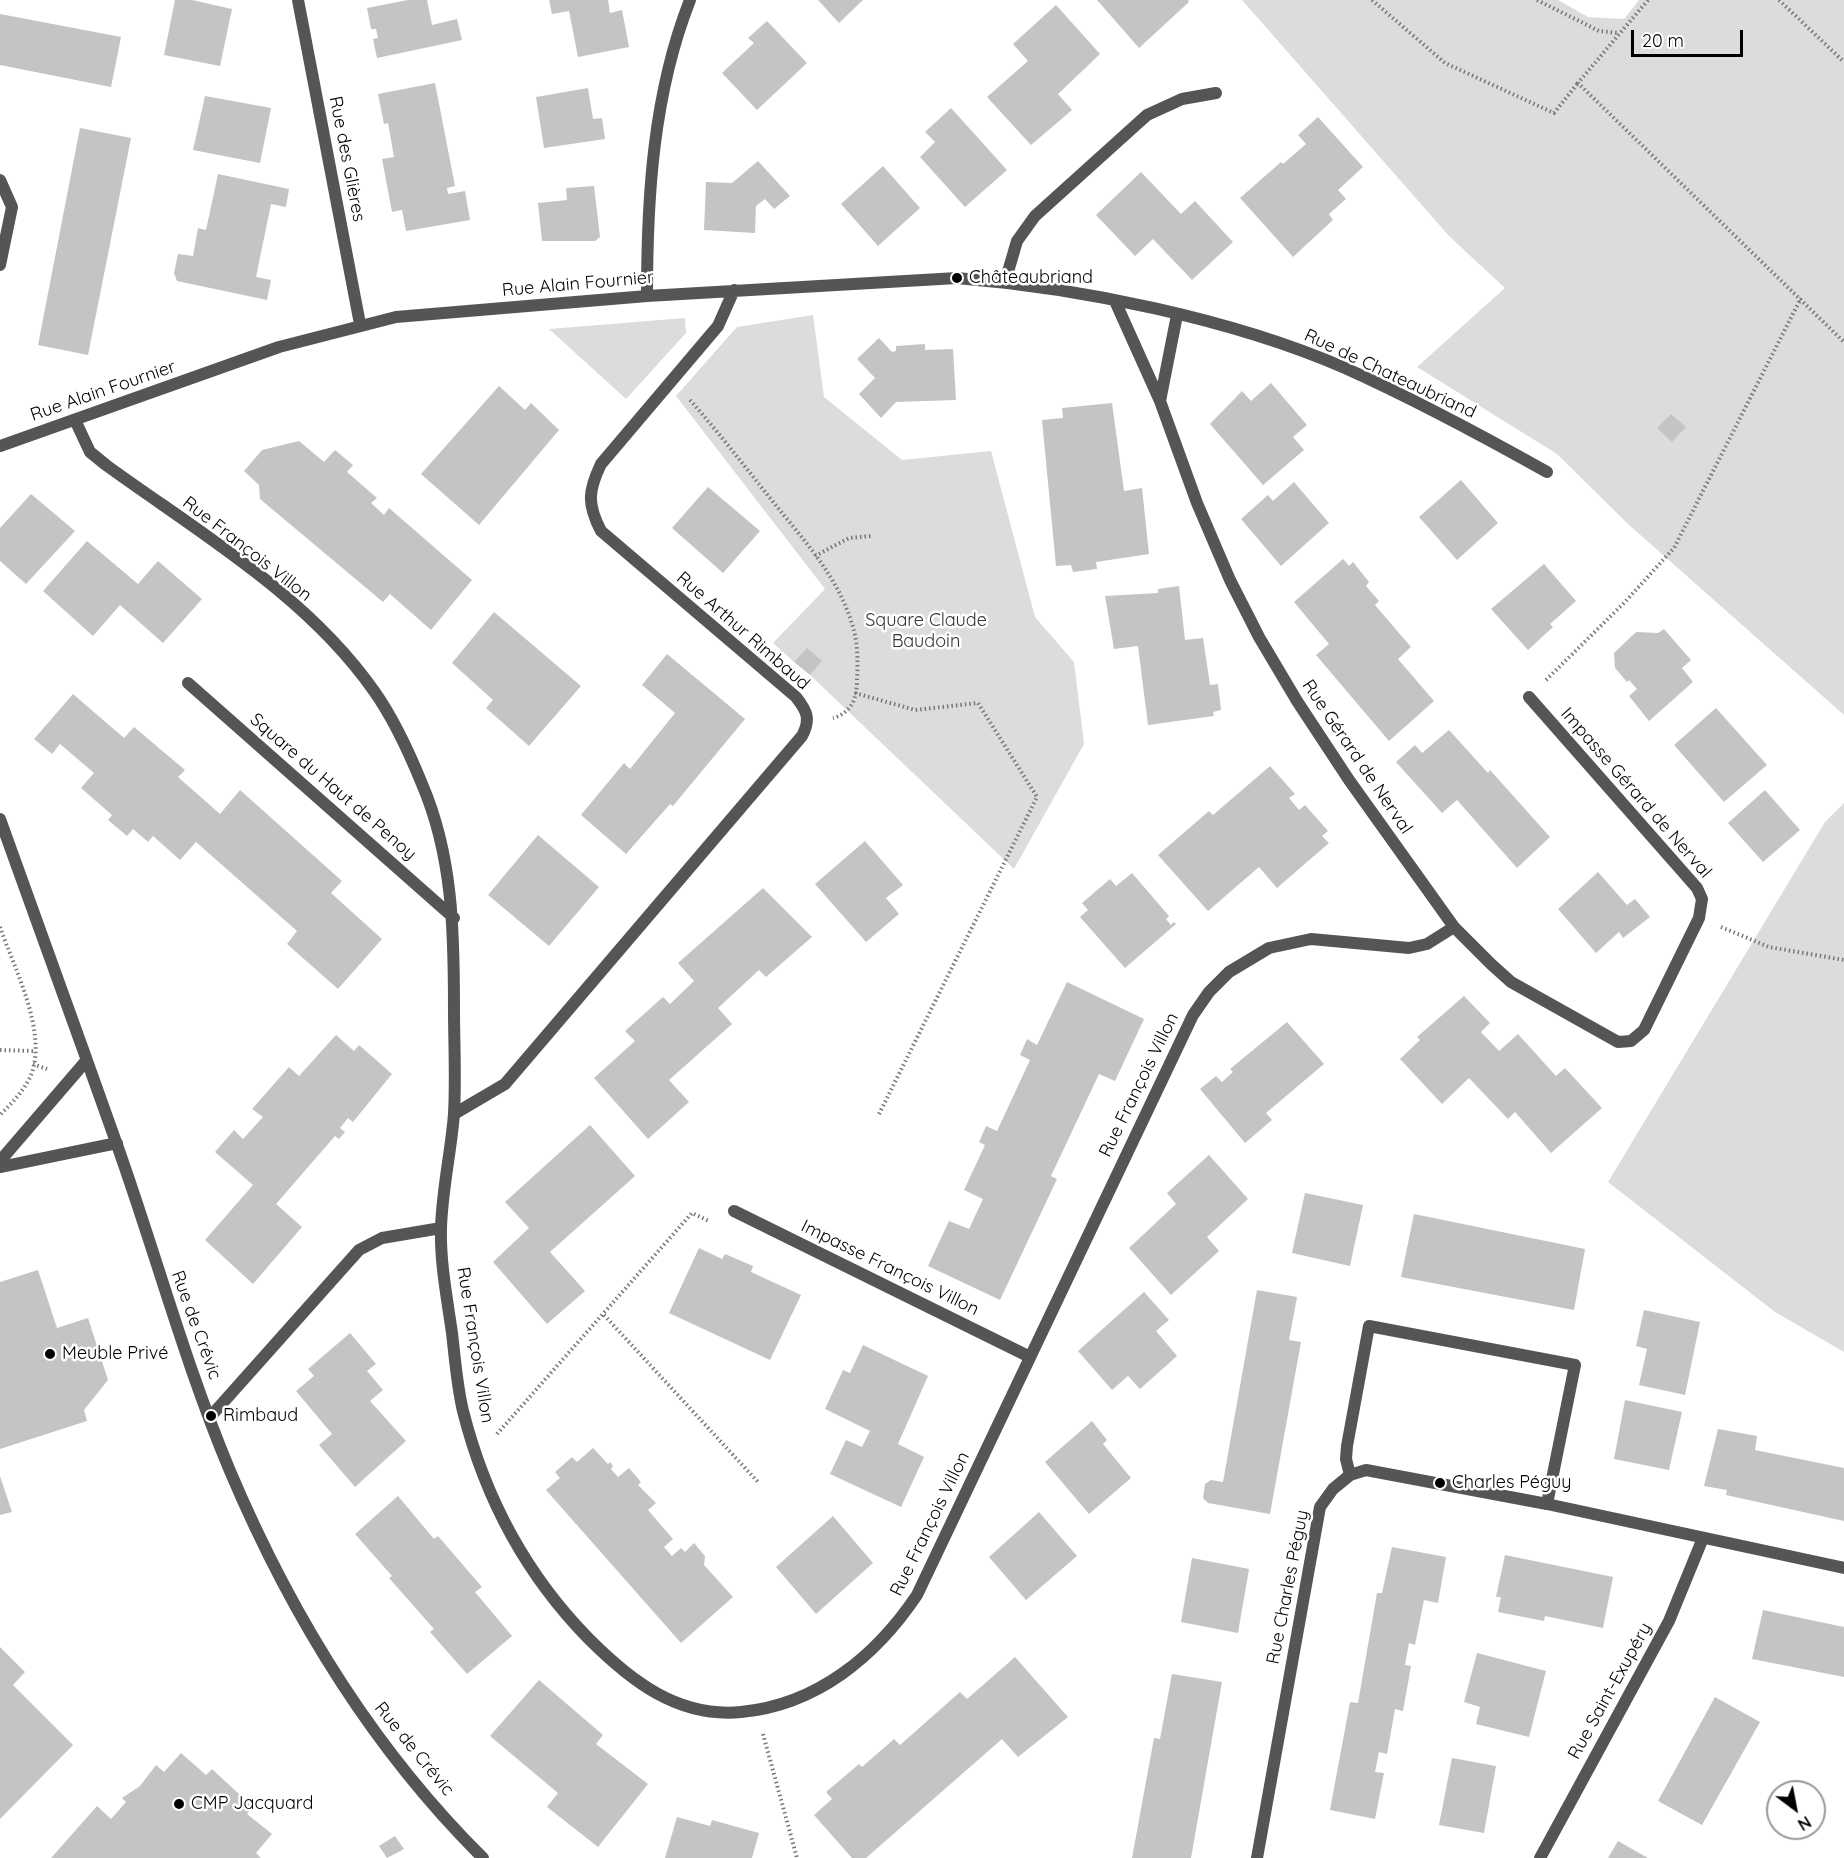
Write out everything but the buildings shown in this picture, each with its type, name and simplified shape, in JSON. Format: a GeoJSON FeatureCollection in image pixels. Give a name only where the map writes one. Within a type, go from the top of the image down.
{"type":"FeatureCollection","features":[{"type":"Feature","properties":{"kind":"street","name":"Rue des Glières"},"geometry":{"type":"LineString","coordinates":[[298,0],[360,324]]}},
{"type":"Feature","properties":{"kind":"street"},"geometry":{"type":"LineString","coordinates":[[647,296],[650,188],[657,122],[680,25],[690,0]]}},
{"type":"Feature","properties":{"kind":"street"},"geometry":{"type":"LineString","coordinates":[[1005,282],[1017,242],[1030,222],[1129,131],[1147,116],[1182,99],[1216,93]]}},
{"type":"Feature","properties":{"kind":"street"},"geometry":{"type":"LineString","coordinates":[[0,180],[12,207],[0,265]]}},
{"type":"Feature","properties":{"kind":"street","name":"Rue Alain Fournier"},"geometry":{"type":"LineString","coordinates":[[0,446],[279,348],[360,324],[396,317],[647,296],[957,278],[1005,282],[1115,301],[1177,315]]}},
{"type":"Feature","properties":{"kind":"street","name":"Rue Arthur Rimbaud"},"geometry":{"type":"LineString","coordinates":[[454,1114],[505,1084],[802,736],[809,724],[806,711],[796,697],[601,531],[592,514],[590,498],[593,480],[601,464],[718,326],[734,290]]}},
{"type":"Feature","properties":{"kind":"street","name":"Rue Gérard de Nerval"},"geometry":{"type":"LineString","coordinates":[[1115,301],[1160,401],[1197,503],[1230,580],[1259,637],[1297,701],[1349,780],[1454,927],[1511,982],[1618,1042],[1630,1041]]}},
{"type":"Feature","properties":{"kind":"street"},"geometry":{"type":"LineString","coordinates":[[1160,401],[1177,315]]}},
{"type":"Feature","properties":{"kind":"street","name":"Rue de Chateaubriand"},"geometry":{"type":"LineString","coordinates":[[1177,315],[1245,332],[1344,368],[1447,417],[1547,472]]}},
{"type":"Feature","properties":{"kind":"street","name":"Rue François Villon"},"geometry":{"type":"LineString","coordinates":[[75,420],[90,452],[267,582],[310,620],[373,690],[398,730],[424,788],[441,839],[454,918],[454,1114],[441,1228],[445,1288],[462,1406],[476,1457],[497,1511],[520,1552],[549,1593],[618,1668],[650,1691],[698,1711],[725,1714],[757,1711],[794,1701],[830,1682],[873,1651],[897,1626],[917,1595],[1192,1015],[1209,992],[1229,972],[1269,948],[1311,939],[1409,948],[1427,944],[1454,927]]}},
{"type":"Feature","properties":{"kind":"street","name":"Square du Haut de Penoy"},"geometry":{"type":"LineString","coordinates":[[188,683],[454,918]]}},
{"type":"Feature","properties":{"kind":"street","name":"Impasse Gérard de Nerval"},"geometry":{"type":"LineString","coordinates":[[1529,697],[1697,888],[1702,900],[1699,918],[1644,1030],[1630,1041]]}},
{"type":"Feature","properties":{"kind":"street","name":"Rue de Crévic"},"geometry":{"type":"LineString","coordinates":[[0,819],[117,1143],[156,1267],[245,1505],[312,1640],[383,1744],[483,1858]]}},
{"type":"Feature","properties":{"kind":"street"},"geometry":{"type":"LineString","coordinates":[[0,1161],[86,1061]]}},
{"type":"Feature","properties":{"kind":"street"},"geometry":{"type":"LineString","coordinates":[[0,1167],[117,1143]]}},
{"type":"Feature","properties":{"kind":"street","name":"Impasse François Villon"},"geometry":{"type":"LineString","coordinates":[[736,1212],[1029,1357]]}},
{"type":"Feature","properties":{"kind":"street"},"geometry":{"type":"LineString","coordinates":[[211,1416],[359,1250],[382,1238],[441,1228]]}},
{"type":"Feature","properties":{"kind":"street"},"geometry":{"type":"LineString","coordinates":[[1547,1504],[1575,1365],[1369,1326],[1347,1446],[1346,1459],[1350,1475],[1366,1470],[1547,1504],[1844,1568]]}},
{"type":"Feature","properties":{"kind":"street","name":"Rue Charles Péguy"},"geometry":{"type":"LineString","coordinates":[[1257,1858],[1320,1508],[1332,1489],[1350,1475]]}},
{"type":"Feature","properties":{"kind":"street","name":"Rue Saint-Exupéry"},"geometry":{"type":"LineString","coordinates":[[1540,1858],[1669,1621],[1703,1538]]}},
{"type":"Feature","properties":{"kind":"path"},"geometry":{"type":"LineString","coordinates":[[1372,0],[1445,63],[1554,112],[1648,0]]}},
{"type":"Feature","properties":{"kind":"path"},"geometry":{"type":"LineString","coordinates":[[1537,0],[1599,31],[1620,33]]}},
{"type":"Feature","properties":{"kind":"path"},"geometry":{"type":"LineString","coordinates":[[1779,0],[1844,62]]}},
{"type":"Feature","properties":{"kind":"path"},"geometry":{"type":"LineString","coordinates":[[1578,83],[1844,342]]}},
{"type":"Feature","properties":{"kind":"path"},"geometry":{"type":"LineString","coordinates":[[1529,697],[1625,602],[1674,548],[1801,298]]}},
{"type":"Feature","properties":{"kind":"path"},"geometry":{"type":"LineString","coordinates":[[672,380],[735,454],[834,582],[852,623],[858,653],[855,693],[852,706],[844,715]]}},
{"type":"Feature","properties":{"kind":"path"},"geometry":{"type":"LineString","coordinates":[[814,556],[849,538],[872,536]]}},
{"type":"Feature","properties":{"kind":"path"},"geometry":{"type":"LineString","coordinates":[[855,693],[915,710],[978,703],[1037,797],[879,1114]]}},
{"type":"Feature","properties":{"kind":"path"},"geometry":{"type":"LineString","coordinates":[[1699,918],[1769,947],[1844,960]]}},
{"type":"Feature","properties":{"kind":"path"},"geometry":{"type":"LineString","coordinates":[[0,927],[36,1036],[31,1074],[25,1086],[0,1115]]}},
{"type":"Feature","properties":{"kind":"path"},"geometry":{"type":"LineString","coordinates":[[0,1050],[35,1051]]}},
{"type":"Feature","properties":{"kind":"path"},"geometry":{"type":"LineString","coordinates":[[476,1457],[692,1213],[720,1225],[736,1212]]}},
{"type":"Feature","properties":{"kind":"path"},"geometry":{"type":"LineString","coordinates":[[604,1315],[758,1482]]}},
{"type":"Feature","properties":{"kind":"path"},"geometry":{"type":"LineString","coordinates":[[757,1711],[797,1858]]}},
{"type":"Feature","properties":{"kind":"green space"},"geometry":{"type":"Polygon","coordinates":[[[1242,0],[1558,0],[1588,17],[1624,19],[1639,0],[1844,0],[1844,715],[1628,524],[1557,454],[1417,367],[1505,288],[1449,236],[1242,0]]]}},
{"type":"Feature","properties":{"kind":"green space","name":"Square Claude Baudoin"},"geometry":{"type":"Polygon","coordinates":[[[813,315],[824,397],[902,460],[991,451],[1035,617],[1074,662],[1084,744],[1014,869],[810,675],[821,661],[807,649],[794,662],[773,643],[825,589],[676,396],[737,327],[813,315]]]}},
{"type":"Feature","properties":{"kind":"green space"},"geometry":{"type":"Polygon","coordinates":[[[685,318],[686,333],[626,399],[549,329],[685,318]]]}},
{"type":"Feature","properties":{"kind":"green space"},"geometry":{"type":"Polygon","coordinates":[[[1844,803],[1844,1352],[1775,1312],[1608,1182],[1825,822],[1844,803]]]}},
{"type":"Feature","properties":{"kind":"place","name":"Châteaubriand"},"geometry":{"type":"Point","coordinates":[957,278]}},
{"type":"Feature","properties":{"kind":"place","name":"Meuble Privé"},"geometry":{"type":"Point","coordinates":[50,1354]}},
{"type":"Feature","properties":{"kind":"place","name":"Rimbaud"},"geometry":{"type":"Point","coordinates":[211,1416]}},
{"type":"Feature","properties":{"kind":"place","name":"Charles Péguy"},"geometry":{"type":"Point","coordinates":[1440,1483]}},
{"type":"Feature","properties":{"kind":"place","name":"CMP Jacquard"},"geometry":{"type":"Point","coordinates":[179,1804]}}]}
